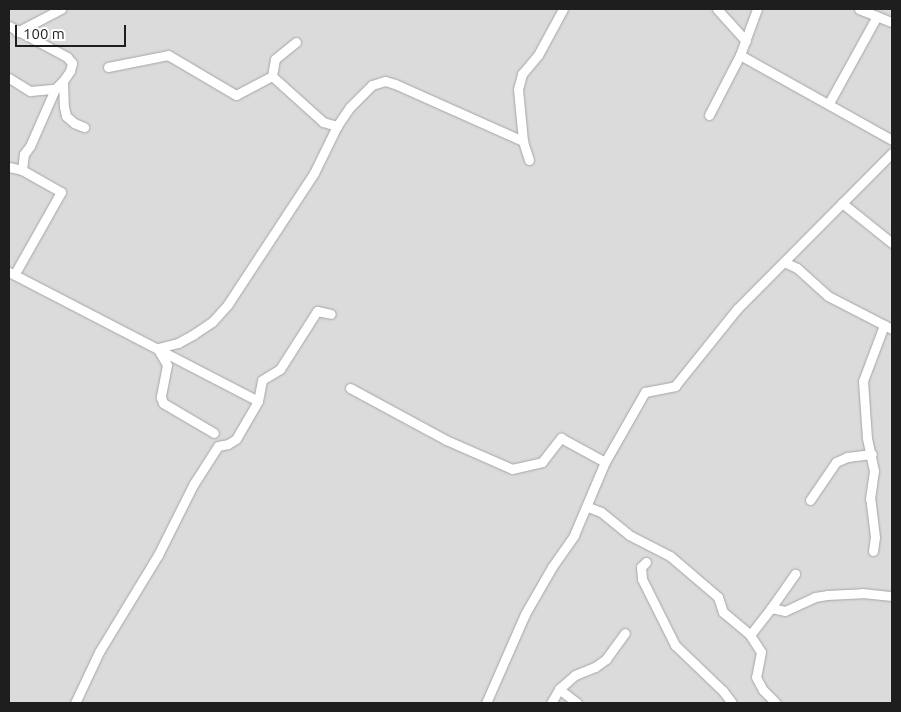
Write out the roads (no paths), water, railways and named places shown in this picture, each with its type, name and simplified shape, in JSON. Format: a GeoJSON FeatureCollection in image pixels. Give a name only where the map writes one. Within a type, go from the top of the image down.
{"type":"FeatureCollection","features":[{"type":"Feature","properties":{"kind":"street"},"geometry":{"type":"LineString","coordinates":[[17,32],[61,9]]}},
{"type":"Feature","properties":{"kind":"street"},"geometry":{"type":"LineString","coordinates":[[529,160],[523,141],[518,89],[522,74],[538,55],[563,9]]}},
{"type":"Feature","properties":{"kind":"street"},"geometry":{"type":"LineString","coordinates":[[718,9],[746,41]]}},
{"type":"Feature","properties":{"kind":"street"},"geometry":{"type":"LineString","coordinates":[[709,115],[740,55],[757,9]]}},
{"type":"Feature","properties":{"kind":"street"},"geometry":{"type":"LineString","coordinates":[[859,9],[892,22]]}},
{"type":"Feature","properties":{"kind":"street"},"geometry":{"type":"LineString","coordinates":[[829,103],[877,16]]}},
{"type":"Feature","properties":{"kind":"street"},"geometry":{"type":"LineString","coordinates":[[9,26],[17,32],[58,52],[72,63],[70,71],[55,88],[30,146],[24,154],[22,170]]}},
{"type":"Feature","properties":{"kind":"street"},"geometry":{"type":"LineString","coordinates":[[272,76],[275,59],[296,42]]}},
{"type":"Feature","properties":{"kind":"street"},"geometry":{"type":"LineString","coordinates":[[108,66],[168,55],[236,95],[272,76]]}},
{"type":"Feature","properties":{"kind":"street"},"geometry":{"type":"LineString","coordinates":[[740,55],[829,103],[892,140]]}},
{"type":"Feature","properties":{"kind":"street"},"geometry":{"type":"LineString","coordinates":[[272,76],[323,122],[337,126]]}},
{"type":"Feature","properties":{"kind":"street"},"geometry":{"type":"LineString","coordinates":[[9,78],[30,91],[55,88]]}},
{"type":"Feature","properties":{"kind":"street"},"geometry":{"type":"LineString","coordinates":[[63,81],[66,116],[74,123],[84,127]]}},
{"type":"Feature","properties":{"kind":"street"},"geometry":{"type":"LineString","coordinates":[[158,348],[178,342],[194,334],[212,322],[228,304],[314,173],[337,126],[350,107],[372,85],[385,81],[396,84],[523,141]]}},
{"type":"Feature","properties":{"kind":"street"},"geometry":{"type":"LineString","coordinates":[[323,122],[329,142]]}},
{"type":"Feature","properties":{"kind":"street"},"geometry":{"type":"LineString","coordinates":[[486,703],[526,614],[552,567],[574,535],[588,507],[605,462],[645,392],[675,386],[737,309],[892,153]]}},
{"type":"Feature","properties":{"kind":"street"},"geometry":{"type":"LineString","coordinates":[[9,167],[22,170],[61,192],[11,273],[258,401]]}},
{"type":"Feature","properties":{"kind":"street"},"geometry":{"type":"LineString","coordinates":[[842,203],[892,243]]}},
{"type":"Feature","properties":{"kind":"street"},"geometry":{"type":"LineString","coordinates":[[784,262],[797,268],[828,296],[890,327],[864,381],[867,438],[872,454],[874,478],[870,510],[874,522],[873,551]]}},
{"type":"Feature","properties":{"kind":"street"},"geometry":{"type":"LineString","coordinates":[[74,703],[99,652],[158,554],[194,485],[218,446],[228,444],[236,439],[258,401],[262,380],[280,369],[317,311],[331,314]]}},
{"type":"Feature","properties":{"kind":"street"},"geometry":{"type":"LineString","coordinates":[[158,348],[167,365],[161,397],[163,403],[214,433]]}},
{"type":"Feature","properties":{"kind":"street"},"geometry":{"type":"LineString","coordinates":[[350,388],[446,440],[512,468],[542,462],[561,438],[605,462]]}},
{"type":"Feature","properties":{"kind":"street"},"geometry":{"type":"LineString","coordinates":[[810,500],[836,462],[847,457],[872,454]]}},
{"type":"Feature","properties":{"kind":"street"},"geometry":{"type":"LineString","coordinates":[[588,507],[601,512],[629,535],[670,556],[718,597],[723,612],[750,635],[761,652],[756,676],[763,690],[776,703]]}},
{"type":"Feature","properties":{"kind":"street"},"geometry":{"type":"LineString","coordinates":[[646,562],[641,567],[642,579],[675,645],[723,691],[732,703]]}},
{"type":"Feature","properties":{"kind":"street"},"geometry":{"type":"LineString","coordinates":[[750,635],[796,574]]}},
{"type":"Feature","properties":{"kind":"street"},"geometry":{"type":"LineString","coordinates":[[771,608],[785,612],[815,597],[827,595],[862,593],[892,596]]}},
{"type":"Feature","properties":{"kind":"street"},"geometry":{"type":"LineString","coordinates":[[551,703],[559,689],[575,675],[596,667],[606,658],[625,633]]}},
{"type":"Feature","properties":{"kind":"street"},"geometry":{"type":"LineString","coordinates":[[559,689],[577,703]]}}]}
